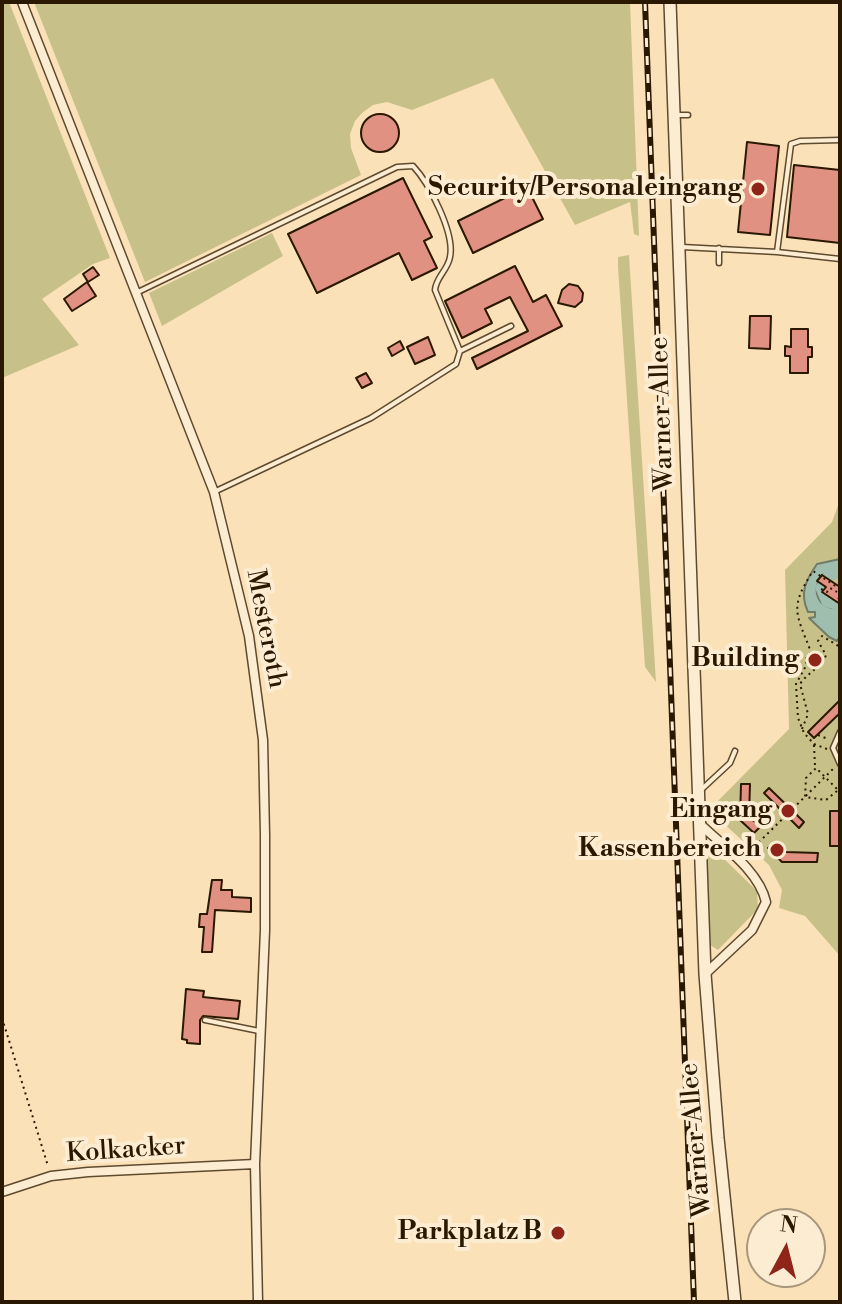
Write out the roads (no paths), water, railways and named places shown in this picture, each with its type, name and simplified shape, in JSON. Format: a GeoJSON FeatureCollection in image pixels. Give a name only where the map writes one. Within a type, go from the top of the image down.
{"type":"FeatureCollection","features":[{"type":"Feature","properties":{"kind":"street","name":"Mesteroth"},"geometry":{"type":"LineString","coordinates":[[22,2],[214,492],[246,621],[263,740],[265,930],[255,1164],[258,1302]]}},
{"type":"Feature","properties":{"kind":"street","name":"Warner-Allee"},"geometry":{"type":"LineString","coordinates":[[670,2],[705,974],[735,1302]]}},
{"type":"Feature","properties":{"kind":"street"},"geometry":{"type":"LineString","coordinates":[[700,824],[763,890],[766,902],[752,930],[705,974]]}},
{"type":"Feature","properties":{"kind":"street","name":"Kolkacker"},"geometry":{"type":"LineString","coordinates":[[2,1192],[51,1176],[255,1164]]}},
{"type":"Feature","properties":{"kind":"lane"},"geometry":{"type":"LineString","coordinates":[[674,116],[688,115]]}},
{"type":"Feature","properties":{"kind":"lane"},"geometry":{"type":"LineString","coordinates":[[777,252],[791,144],[840,140]]}},
{"type":"Feature","properties":{"kind":"lane"},"geometry":{"type":"LineString","coordinates":[[136,293],[397,167],[413,166],[421,175],[449,232],[452,246],[450,261],[436,282],[435,290],[460,351],[456,364],[371,418],[214,492]]}},
{"type":"Feature","properties":{"kind":"lane"},"geometry":{"type":"LineString","coordinates":[[679,247],[840,259]]}},
{"type":"Feature","properties":{"kind":"lane"},"geometry":{"type":"LineString","coordinates":[[719,248],[719,263]]}},
{"type":"Feature","properties":{"kind":"lane"},"geometry":{"type":"LineString","coordinates":[[460,351],[511,326]]}},
{"type":"Feature","properties":{"kind":"lane"},"geometry":{"type":"LineString","coordinates":[[839,764],[833,748],[840,732]]}},
{"type":"Feature","properties":{"kind":"lane"},"geometry":{"type":"LineString","coordinates":[[699,792],[730,763],[735,751]]}},
{"type":"Feature","properties":{"kind":"lane"},"geometry":{"type":"LineString","coordinates":[[205,1020],[262,1031]]}},
{"type":"Feature","properties":{"kind":"waterway"},"geometry":{"type":"LineString","coordinates":[[840,573],[829,575],[821,588],[827,602],[840,605]]}},
{"type":"Feature","properties":{"kind":"railway"},"geometry":{"type":"LineString","coordinates":[[645,2],[694,1302]]}},
{"type":"Feature","properties":{"kind":"place","name":"Security/Personaleingang"},"geometry":{"type":"Point","coordinates":[758,189]}},
{"type":"Feature","properties":{"kind":"place","name":"Building"},"geometry":{"type":"Point","coordinates":[815,660]}},
{"type":"Feature","properties":{"kind":"place","name":"Eingang"},"geometry":{"type":"Point","coordinates":[788,811]}},
{"type":"Feature","properties":{"kind":"place","name":"Kassenbereich"},"geometry":{"type":"Point","coordinates":[777,850]}},
{"type":"Feature","properties":{"kind":"place","name":"Parkplatz B"},"geometry":{"type":"Point","coordinates":[558,1233]}}]}
